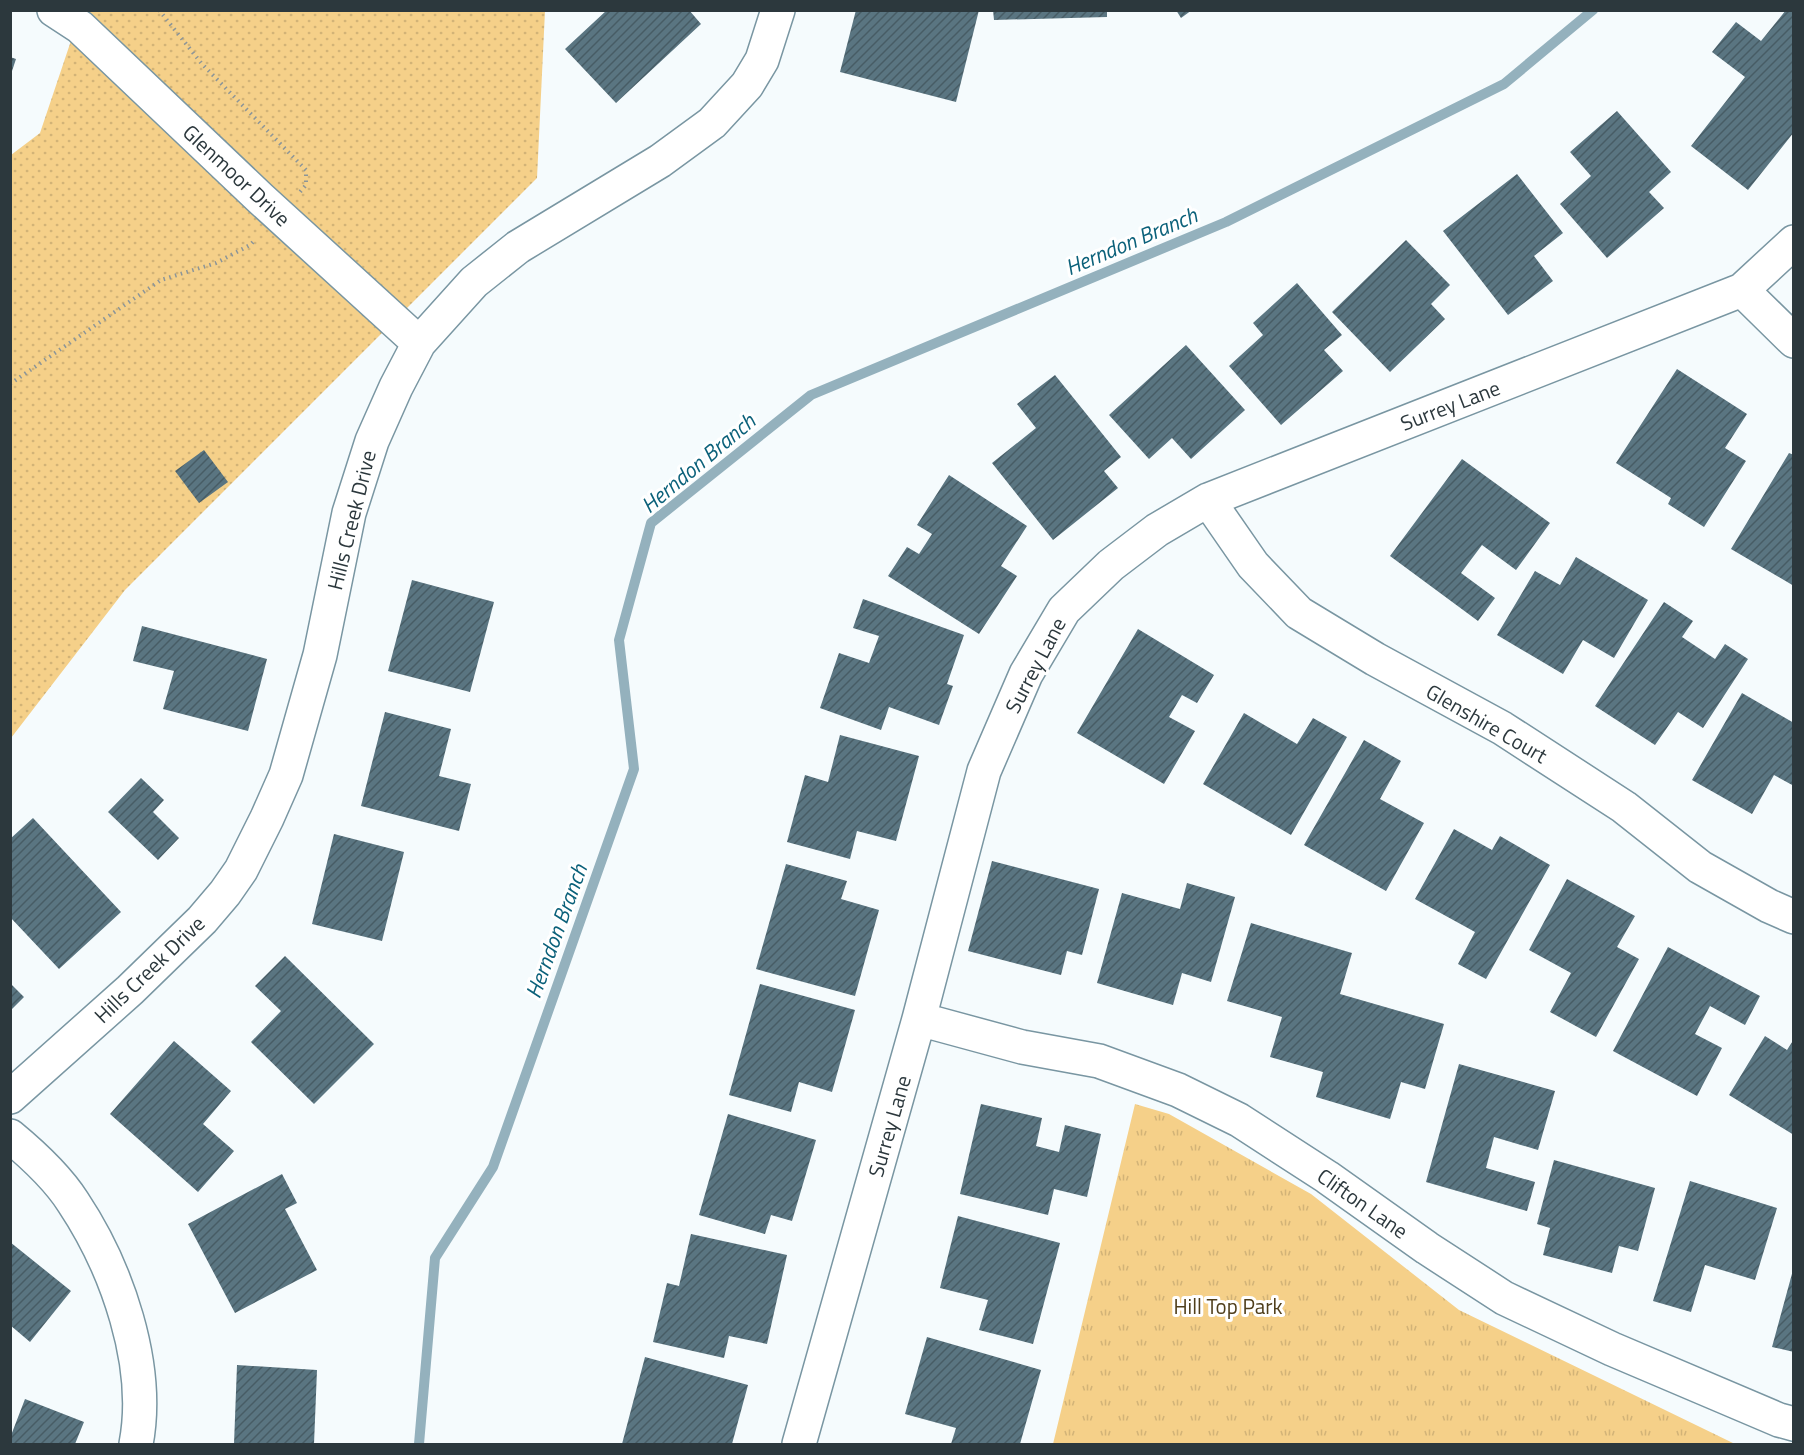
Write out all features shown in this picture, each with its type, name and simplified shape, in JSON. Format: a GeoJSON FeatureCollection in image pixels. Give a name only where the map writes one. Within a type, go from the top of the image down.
{"type":"FeatureCollection","features":[{"type":"Feature","properties":{"kind":"street","name":"Glenmoor Drive"},"geometry":{"type":"LineString","coordinates":[[54,10],[80,27],[260,198],[419,343]]}},
{"type":"Feature","properties":{"kind":"street","name":"Hills Creek Drive"},"geometry":{"type":"LineString","coordinates":[[10,1097],[130,990],[202,920],[241,870],[286,775],[320,655],[349,513],[372,441],[419,343],[474,282],[518,247],[660,161],[711,123],[747,86],[762,60],[778,10]]}},
{"type":"Feature","properties":{"kind":"street","name":"Surrey Lane"},"geometry":{"type":"LineString","coordinates":[[799,1444],[919,1018],[984,771],[1026,674],[1064,610],[1110,565],[1157,530],[1208,500],[1742,290],[1794,242]]}},
{"type":"Feature","properties":{"kind":"street"},"geometry":{"type":"LineString","coordinates":[[1742,290],[1794,341]]}},
{"type":"Feature","properties":{"kind":"street","name":"Glenshire Court"},"geometry":{"type":"LineString","coordinates":[[1208,500],[1253,565],[1299,613],[1375,659],[1502,728],[1623,807],[1700,867],[1769,906],[1794,917]]}},
{"type":"Feature","properties":{"kind":"street","name":"Clifton Lane"},"geometry":{"type":"LineString","coordinates":[[919,1018],[1022,1047],[1098,1061],[1178,1090],[1239,1120],[1504,1298],[1612,1349],[1779,1420],[1794,1424]]}},
{"type":"Feature","properties":{"kind":"street"},"geometry":{"type":"LineString","coordinates":[[10,1136],[47,1170],[72,1200],[92,1231],[106,1262],[127,1323],[138,1372],[140,1407],[136,1444]]}},
{"type":"Feature","properties":{"kind":"path"},"geometry":{"type":"LineString","coordinates":[[159,10],[202,64],[306,170],[306,185],[298,193]]}},
{"type":"Feature","properties":{"kind":"path"},"geometry":{"type":"LineString","coordinates":[[10,384],[161,280],[216,263],[250,245],[258,236]]}},
{"type":"Feature","properties":{"kind":"green space"},"geometry":{"type":"Polygon","coordinates":[[[81,11],[545,11],[537,178],[125,590],[11,738],[11,155],[40,133],[81,11]]]}},
{"type":"Feature","properties":{"kind":"green space","name":"Hill Top Park"},"geometry":{"type":"Polygon","coordinates":[[[1135,1104],[1169,1114],[1311,1194],[1459,1310],[1735,1444],[1053,1444],[1135,1104]]]}},
{"type":"Feature","properties":{"kind":"building"},"geometry":{"type":"Polygon","coordinates":[[[607,10],[689,10],[701,24],[616,103],[565,49],[607,10]]]}},
{"type":"Feature","properties":{"kind":"building"},"geometry":{"type":"Polygon","coordinates":[[[856,10],[979,10],[956,102],[840,72],[856,10]]]}},
{"type":"Feature","properties":{"kind":"building"},"geometry":{"type":"Polygon","coordinates":[[[993,10],[1107,10],[1107,17],[994,20],[993,10]]]}},
{"type":"Feature","properties":{"kind":"building"},"geometry":{"type":"Polygon","coordinates":[[[1176,10],[1192,10],[1181,18],[1176,10]]]}},
{"type":"Feature","properties":{"kind":"building"},"geometry":{"type":"Polygon","coordinates":[[[1786,10],[1794,10],[1794,132],[1748,190],[1691,146],[1745,77],[1712,52],[1736,22],[1761,41],[1786,10]]]}},
{"type":"Feature","properties":{"kind":"building"},"geometry":{"type":"Polygon","coordinates":[[[10,57],[16,59],[11,74],[10,74],[10,57]]]}},
{"type":"Feature","properties":{"kind":"building"},"geometry":{"type":"Polygon","coordinates":[[[1617,111],[1671,172],[1649,192],[1664,208],[1607,258],[1560,204],[1591,176],[1570,152],[1617,111]]]}},
{"type":"Feature","properties":{"kind":"building"},"geometry":{"type":"Polygon","coordinates":[[[1517,174],[1563,233],[1534,256],[1553,281],[1508,315],[1443,231],[1517,174]]]}},
{"type":"Feature","properties":{"kind":"building"},"geometry":{"type":"Polygon","coordinates":[[[1406,240],[1450,285],[1431,304],[1445,319],[1390,372],[1332,312],[1406,240]]]}},
{"type":"Feature","properties":{"kind":"building"},"geometry":{"type":"Polygon","coordinates":[[[1297,283],[1342,335],[1324,350],[1343,371],[1281,425],[1229,366],[1263,335],[1253,323],[1297,283]]]}},
{"type":"Feature","properties":{"kind":"building"},"geometry":{"type":"Polygon","coordinates":[[[1186,345],[1245,410],[1191,459],[1172,438],[1149,459],[1109,415],[1186,345]]]}},
{"type":"Feature","properties":{"kind":"building"},"geometry":{"type":"Polygon","coordinates":[[[1677,369],[1747,414],[1725,448],[1746,461],[1704,527],[1668,504],[1671,498],[1616,463],[1677,369]]]}},
{"type":"Feature","properties":{"kind":"building"},"geometry":{"type":"Polygon","coordinates":[[[1055,375],[1121,457],[1104,471],[1118,488],[1053,540],[992,463],[1036,428],[1017,404],[1055,375]]]}},
{"type":"Feature","properties":{"kind":"building"},"geometry":{"type":"Polygon","coordinates":[[[204,450],[228,482],[199,503],[175,471],[204,450]]]}},
{"type":"Feature","properties":{"kind":"building"},"geometry":{"type":"Polygon","coordinates":[[[1789,453],[1794,455],[1794,586],[1731,549],[1789,453]]]}},
{"type":"Feature","properties":{"kind":"building"},"geometry":{"type":"Polygon","coordinates":[[[1462,459],[1550,523],[1516,570],[1482,545],[1461,573],[1495,598],[1478,621],[1390,556],[1462,459]]]}},
{"type":"Feature","properties":{"kind":"building"},"geometry":{"type":"Polygon","coordinates":[[[949,475],[1027,526],[1001,566],[1017,576],[979,634],[888,576],[907,547],[919,554],[932,534],[917,525],[949,475]]]}},
{"type":"Feature","properties":{"kind":"building"},"geometry":{"type":"Polygon","coordinates":[[[1576,557],[1648,600],[1614,658],[1583,640],[1563,674],[1497,635],[1535,571],[1560,585],[1576,557]]]}},
{"type":"Feature","properties":{"kind":"building"},"geometry":{"type":"Polygon","coordinates":[[[412,580],[494,602],[470,692],[388,671],[412,580]]]}},
{"type":"Feature","properties":{"kind":"building"},"geometry":{"type":"Polygon","coordinates":[[[863,599],[964,635],[947,684],[953,686],[939,725],[889,707],[881,730],[820,708],[839,653],[869,663],[879,636],[853,628],[863,599]]]}},
{"type":"Feature","properties":{"kind":"building"},"geometry":{"type":"Polygon","coordinates":[[[1664,602],[1693,621],[1682,637],[1715,659],[1725,644],[1748,659],[1703,728],[1678,712],[1655,745],[1595,706],[1664,602]]]}},
{"type":"Feature","properties":{"kind":"building"},"geometry":{"type":"Polygon","coordinates":[[[142,626],[267,659],[248,731],[163,709],[174,671],[133,661],[142,626]]]}},
{"type":"Feature","properties":{"kind":"building"},"geometry":{"type":"Polygon","coordinates":[[[1138,629],[1214,675],[1197,703],[1182,695],[1169,717],[1195,731],[1164,784],[1077,733],[1138,629]]]}},
{"type":"Feature","properties":{"kind":"building"},"geometry":{"type":"Polygon","coordinates":[[[1742,693],[1794,723],[1794,786],[1774,775],[1752,814],[1692,780],[1742,693]]]}},
{"type":"Feature","properties":{"kind":"building"},"geometry":{"type":"Polygon","coordinates":[[[385,712],[451,729],[439,776],[471,784],[459,831],[361,806],[385,712]]]}},
{"type":"Feature","properties":{"kind":"building"},"geometry":{"type":"Polygon","coordinates":[[[1244,713],[1297,744],[1313,718],[1347,737],[1291,835],[1203,784],[1244,713]]]}},
{"type":"Feature","properties":{"kind":"building"},"geometry":{"type":"Polygon","coordinates":[[[840,735],[919,756],[896,841],[857,831],[850,859],[787,842],[805,775],[828,782],[840,735]]]}},
{"type":"Feature","properties":{"kind":"building"},"geometry":{"type":"Polygon","coordinates":[[[1364,740],[1401,761],[1380,799],[1424,823],[1386,891],[1304,845],[1364,740]]]}},
{"type":"Feature","properties":{"kind":"building"},"geometry":{"type":"Polygon","coordinates":[[[141,778],[164,800],[153,812],[179,838],[158,860],[108,812],[141,778]]]}},
{"type":"Feature","properties":{"kind":"building"},"geometry":{"type":"Polygon","coordinates":[[[33,818],[121,912],[59,969],[10,917],[10,839],[33,818]]]}},
{"type":"Feature","properties":{"kind":"building"},"geometry":{"type":"Polygon","coordinates":[[[1454,829],[1492,850],[1500,836],[1550,865],[1486,979],[1458,964],[1475,932],[1415,899],[1454,829]]]}},
{"type":"Feature","properties":{"kind":"building"},"geometry":{"type":"Polygon","coordinates":[[[334,834],[404,852],[382,941],[312,924],[334,834]]]}},
{"type":"Feature","properties":{"kind":"building"},"geometry":{"type":"Polygon","coordinates":[[[992,861],[1099,889],[1082,955],[1067,951],[1061,975],[968,951],[992,861]]]}},
{"type":"Feature","properties":{"kind":"building"},"geometry":{"type":"Polygon","coordinates":[[[786,864],[847,881],[841,899],[879,910],[855,996],[756,969],[786,864]]]}},
{"type":"Feature","properties":{"kind":"building"},"geometry":{"type":"Polygon","coordinates":[[[1567,879],[1635,916],[1617,947],[1639,959],[1596,1037],[1550,1012],[1571,973],[1529,950],[1567,879]]]}},
{"type":"Feature","properties":{"kind":"building"},"geometry":{"type":"Polygon","coordinates":[[[1187,883],[1235,897],[1211,982],[1182,973],[1173,1005],[1097,983],[1122,893],[1180,909],[1187,883]]]}},
{"type":"Feature","properties":{"kind":"building"},"geometry":{"type":"Polygon","coordinates":[[[1251,923],[1352,953],[1340,994],[1444,1024],[1425,1089],[1401,1082],[1390,1119],[1316,1097],[1323,1072],[1270,1057],[1282,1017],[1227,1001],[1251,923]]]}},
{"type":"Feature","properties":{"kind":"building"},"geometry":{"type":"Polygon","coordinates":[[[1668,947],[1760,996],[1745,1025],[1710,1006],[1695,1034],[1722,1048],[1697,1096],[1613,1051],[1668,947]]]}},
{"type":"Feature","properties":{"kind":"building"},"geometry":{"type":"Polygon","coordinates":[[[285,956],[374,1044],[314,1104],[251,1042],[281,1011],[255,986],[285,956]]]}},
{"type":"Feature","properties":{"kind":"building"},"geometry":{"type":"Polygon","coordinates":[[[10,983],[24,997],[10,1011],[10,983]]]}},
{"type":"Feature","properties":{"kind":"building"},"geometry":{"type":"Polygon","coordinates":[[[760,984],[855,1010],[832,1092],[799,1082],[791,1112],[729,1095],[760,984]]]}},
{"type":"Feature","properties":{"kind":"building"},"geometry":{"type":"Polygon","coordinates":[[[1765,1036],[1787,1050],[1794,1039],[1794,1135],[1729,1095],[1765,1036]]]}},
{"type":"Feature","properties":{"kind":"building"},"geometry":{"type":"Polygon","coordinates":[[[174,1041],[231,1091],[203,1124],[234,1151],[198,1192],[110,1114],[174,1041]]]}},
{"type":"Feature","properties":{"kind":"building"},"geometry":{"type":"Polygon","coordinates":[[[1459,1064],[1555,1091],[1538,1150],[1494,1137],[1486,1168],[1535,1182],[1527,1211],[1426,1182],[1459,1064]]]}},
{"type":"Feature","properties":{"kind":"building"},"geometry":{"type":"Polygon","coordinates":[[[981,1104],[1042,1118],[1036,1146],[1059,1152],[1065,1125],[1101,1134],[1087,1197],[1054,1189],[1048,1215],[960,1194],[981,1104]]]}},
{"type":"Feature","properties":{"kind":"building"},"geometry":{"type":"Polygon","coordinates":[[[728,1114],[816,1140],[792,1221],[771,1215],[765,1234],[699,1215],[728,1114]]]}},
{"type":"Feature","properties":{"kind":"building"},"geometry":{"type":"Polygon","coordinates":[[[1554,1160],[1655,1188],[1638,1251],[1619,1246],[1612,1273],[1543,1255],[1550,1228],[1537,1224],[1554,1160]]]}},
{"type":"Feature","properties":{"kind":"building"},"geometry":{"type":"Polygon","coordinates":[[[282,1174],[297,1203],[285,1209],[317,1270],[235,1313],[188,1224],[282,1174]]]}},
{"type":"Feature","properties":{"kind":"building"},"geometry":{"type":"Polygon","coordinates":[[[1690,1181],[1777,1208],[1755,1280],[1705,1265],[1691,1312],[1653,1301],[1690,1181]]]}},
{"type":"Feature","properties":{"kind":"building"},"geometry":{"type":"Polygon","coordinates":[[[958,1216],[1060,1243],[1033,1344],[979,1330],[988,1300],[940,1288],[958,1216]]]}},
{"type":"Feature","properties":{"kind":"building"},"geometry":{"type":"Polygon","coordinates":[[[691,1234],[787,1255],[767,1344],[729,1336],[724,1358],[653,1342],[667,1283],[679,1286],[691,1234]]]}},
{"type":"Feature","properties":{"kind":"building"},"geometry":{"type":"Polygon","coordinates":[[[10,1242],[71,1291],[30,1342],[10,1325],[10,1242]]]}},
{"type":"Feature","properties":{"kind":"building"},"geometry":{"type":"Polygon","coordinates":[[[1794,1270],[1794,1352],[1772,1347],[1794,1270]]]}},
{"type":"Feature","properties":{"kind":"building"},"geometry":{"type":"Polygon","coordinates":[[[927,1337],[1041,1370],[1020,1444],[951,1444],[956,1428],[905,1414],[927,1337]]]}},
{"type":"Feature","properties":{"kind":"building"},"geometry":{"type":"Polygon","coordinates":[[[645,1357],[748,1385],[732,1444],[622,1444],[645,1357]]]}},
{"type":"Feature","properties":{"kind":"building"},"geometry":{"type":"Polygon","coordinates":[[[237,1365],[317,1370],[314,1444],[234,1444],[237,1365]]]}},
{"type":"Feature","properties":{"kind":"building"},"geometry":{"type":"Polygon","coordinates":[[[25,1399],[84,1422],[75,1444],[10,1444],[10,1438],[25,1399]]]}},
{"type":"Feature","properties":{"kind":"waterway","name":"Herndon Branch"},"geometry":{"type":"LineString","coordinates":[[419,1444],[435,1258],[493,1167],[634,769],[619,640],[651,523],[811,395],[1226,222],[1504,84],[1593,10]]}}]}
